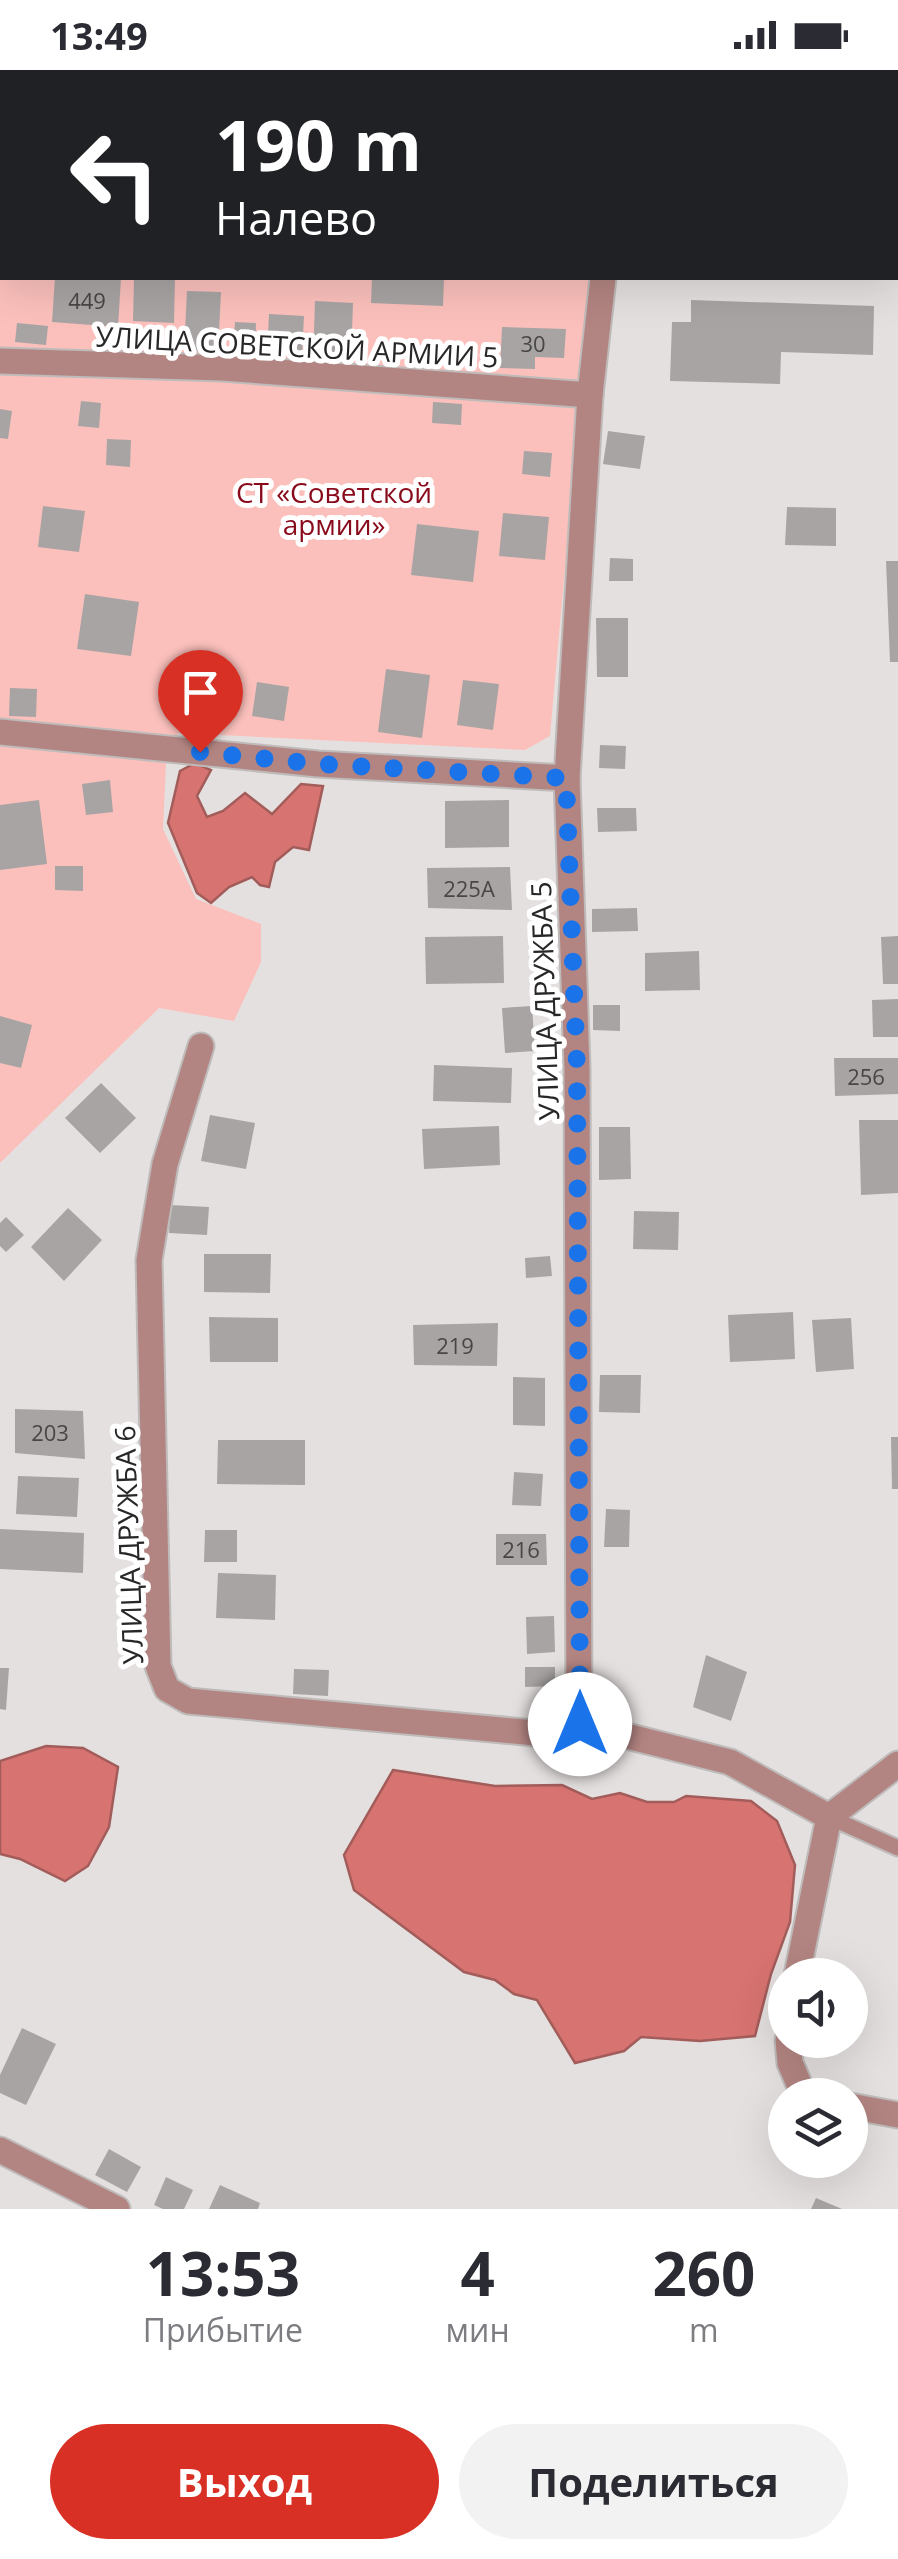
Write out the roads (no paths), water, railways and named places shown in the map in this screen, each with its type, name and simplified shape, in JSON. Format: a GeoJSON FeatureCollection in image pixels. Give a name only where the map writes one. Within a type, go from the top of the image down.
{"type":"FeatureCollection","features":[{"type":"Feature","properties":{"kind":"street","name":"УЛИЦА ДРУЖБА 5"},"geometry":{"type":"LineString","coordinates":[[580,1724],[577,1068],[566,778],[590,395],[602,280]]}},
{"type":"Feature","properties":{"kind":"street","name":"УЛИЦА СОВЕТСКОЙ АРМИИ 5"},"geometry":{"type":"LineString","coordinates":[[0,361],[222,368],[590,395]]}},
{"type":"Feature","properties":{"kind":"street"},"geometry":{"type":"LineString","coordinates":[[0,732],[318,764],[566,778]]}},
{"type":"Feature","properties":{"kind":"street","name":"УЛИЦА ДРУЖБА 6"},"geometry":{"type":"LineString","coordinates":[[201,1046],[165,1164],[149,1260],[158,1666],[167,1689],[188,1701],[546,1734],[580,1724]]}},
{"type":"Feature","properties":{"kind":"street"},"geometry":{"type":"LineString","coordinates":[[580,1724],[730,1762],[829,1816]]}},
{"type":"Feature","properties":{"kind":"street"},"geometry":{"type":"LineString","coordinates":[[801,1958],[829,1816],[898,1764]]}},
{"type":"Feature","properties":{"kind":"street"},"geometry":{"type":"LineString","coordinates":[[868,2109],[898,2115]]}},
{"type":"Feature","properties":{"kind":"street"},"geometry":{"type":"LineString","coordinates":[[0,2150],[117,2209]]}},
{"type":"Feature","properties":{"kind":"lane"},"geometry":{"type":"LineString","coordinates":[[829,1816],[898,1848]]}},
{"type":"Feature","properties":{"kind":"park label","name":"СТ «Советской армии»"},"geometry":{"type":"Point","coordinates":[334,508]}}]}
